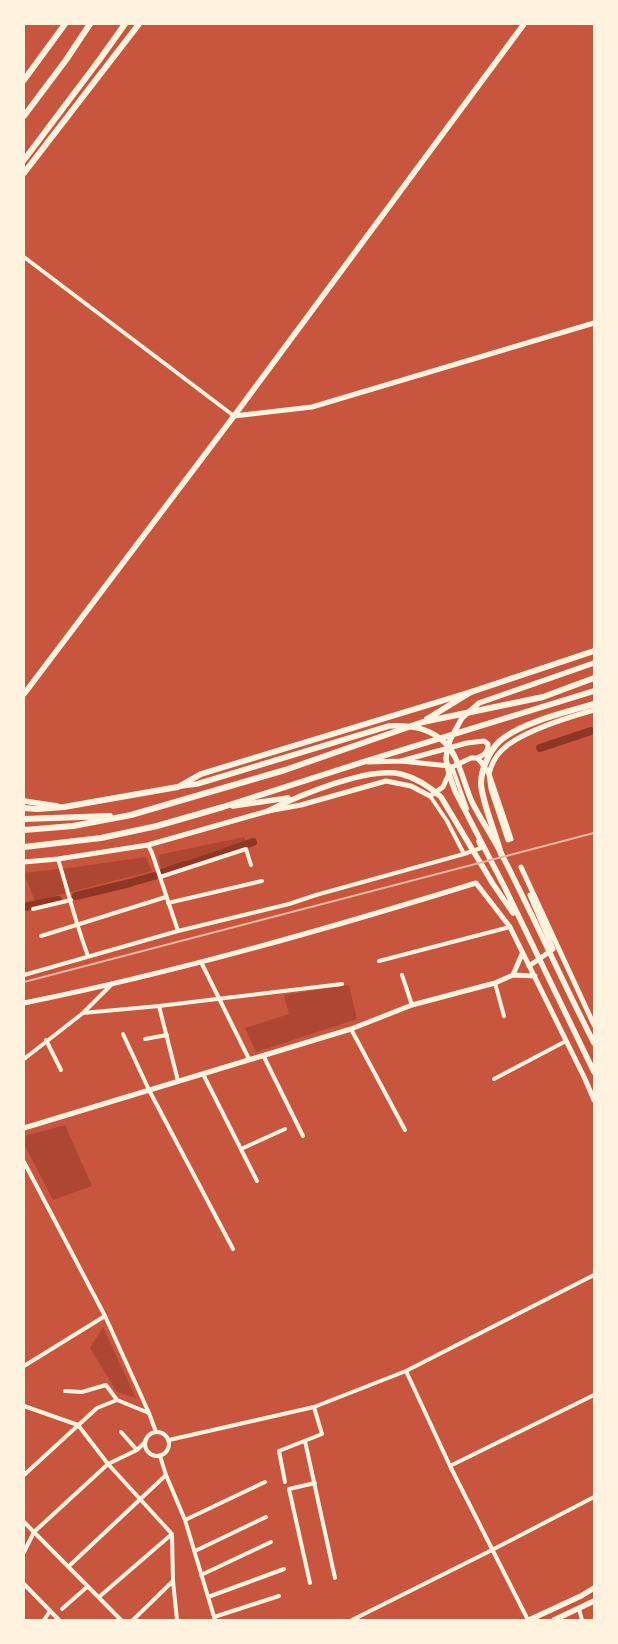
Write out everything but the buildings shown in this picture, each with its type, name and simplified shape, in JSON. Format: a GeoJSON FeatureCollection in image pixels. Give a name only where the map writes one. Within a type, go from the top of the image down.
{"type":"FeatureCollection","features":[{"type":"Feature","properties":{"kind":"main road"},"geometry":{"type":"LineString","coordinates":[[24,80],[65,24]]}},
{"type":"Feature","properties":{"kind":"main road"},"geometry":{"type":"LineString","coordinates":[[24,116],[90,24]]}},
{"type":"Feature","properties":{"kind":"main road"},"geometry":{"type":"LineString","coordinates":[[24,160],[125,24]]}},
{"type":"Feature","properties":{"kind":"main road"},"geometry":{"type":"LineString","coordinates":[[24,173],[139,24]]}},
{"type":"Feature","properties":{"kind":"main road"},"geometry":{"type":"LineString","coordinates":[[24,694],[234,416],[524,24]]}},
{"type":"Feature","properties":{"kind":"main road"},"geometry":{"type":"LineString","coordinates":[[178,786],[201,774],[470,692],[594,651]]}},
{"type":"Feature","properties":{"kind":"main road"},"geometry":{"type":"LineString","coordinates":[[594,663],[479,703],[456,726],[450,740],[446,759],[455,791],[505,888],[594,1073]]}},
{"type":"Feature","properties":{"kind":"main road"},"geometry":{"type":"LineString","coordinates":[[24,830],[73,826],[131,815],[285,770],[423,722],[543,696],[594,678]]}},
{"type":"Feature","properties":{"kind":"main road"},"geometry":{"type":"LineString","coordinates":[[24,847],[101,838],[157,826],[594,691]]}},
{"type":"Feature","properties":{"kind":"main road"},"geometry":{"type":"LineString","coordinates":[[423,722],[470,692]]}},
{"type":"Feature","properties":{"kind":"main road"},"geometry":{"type":"LineString","coordinates":[[501,854],[481,784],[482,772],[493,749],[503,738],[517,730],[594,704]]}},
{"type":"Feature","properties":{"kind":"main road"},"geometry":{"type":"LineString","coordinates":[[24,810],[64,807],[196,784],[389,726],[401,725],[420,729],[443,740],[452,751],[472,802],[501,854],[594,1043]]}},
{"type":"Feature","properties":{"kind":"main road"},"geometry":{"type":"LineString","coordinates":[[268,810],[293,798],[371,774],[399,774],[410,777],[431,788],[441,797],[493,884],[522,925]]}},
{"type":"Feature","properties":{"kind":"main road"},"geometry":{"type":"LineString","coordinates":[[223,807],[293,798]]}},
{"type":"Feature","properties":{"kind":"main road"},"geometry":{"type":"LineString","coordinates":[[24,801],[64,807]]}},
{"type":"Feature","properties":{"kind":"main road"},"geometry":{"type":"LineString","coordinates":[[24,819],[131,815]]}},
{"type":"Feature","properties":{"kind":"main road"},"geometry":{"type":"LineString","coordinates":[[24,852],[37,846]]}},
{"type":"Feature","properties":{"kind":"main road"},"geometry":{"type":"LineString","coordinates":[[529,1620],[594,1588]]}},
{"type":"Feature","properties":{"kind":"main road"},"geometry":{"type":"LineString","coordinates":[[554,1620],[594,1601]]}},
{"type":"Feature","properties":{"kind":"street"},"geometry":{"type":"LineString","coordinates":[[24,257],[234,416],[312,407],[594,323]]}},
{"type":"Feature","properties":{"kind":"street"},"geometry":{"type":"LineString","coordinates":[[489,774],[497,755],[508,744],[560,720],[594,710]]}},
{"type":"Feature","properties":{"kind":"street"},"geometry":{"type":"LineString","coordinates":[[360,762],[401,761],[452,766],[484,755],[488,750],[488,744],[484,741],[467,743],[401,761]]}},
{"type":"Feature","properties":{"kind":"street"},"geometry":{"type":"LineString","coordinates":[[477,758],[489,774],[510,839]]}},
{"type":"Feature","properties":{"kind":"street"},"geometry":{"type":"LineString","coordinates":[[430,796],[443,787],[452,766]]}},
{"type":"Feature","properties":{"kind":"street"},"geometry":{"type":"LineString","coordinates":[[24,975],[178,931],[289,904],[481,848],[452,766]]}},
{"type":"Feature","properties":{"kind":"street"},"geometry":{"type":"LineString","coordinates":[[24,862],[58,859],[148,845],[268,810],[301,806],[386,781],[412,786],[430,796],[464,854]]}},
{"type":"Feature","properties":{"kind":"street"},"geometry":{"type":"LineString","coordinates":[[148,845],[178,931]]}},
{"type":"Feature","properties":{"kind":"street"},"geometry":{"type":"LineString","coordinates":[[160,877],[246,849],[251,865]]}},
{"type":"Feature","properties":{"kind":"street"},"geometry":{"type":"LineString","coordinates":[[58,859],[88,956]]}},
{"type":"Feature","properties":{"kind":"street"},"geometry":{"type":"LineString","coordinates":[[520,868],[555,948],[594,1025]]}},
{"type":"Feature","properties":{"kind":"street"},"geometry":{"type":"LineString","coordinates":[[168,903],[262,881]]}},
{"type":"Feature","properties":{"kind":"street"},"geometry":{"type":"LineString","coordinates":[[24,1002],[112,984],[201,962],[343,924],[476,883],[510,927],[594,1100]]}},
{"type":"Feature","properties":{"kind":"street"},"geometry":{"type":"LineString","coordinates":[[41,936],[166,897]]}},
{"type":"Feature","properties":{"kind":"street"},"geometry":{"type":"LineString","coordinates":[[33,909],[71,900]]}},
{"type":"Feature","properties":{"kind":"street"},"geometry":{"type":"LineString","coordinates":[[379,961],[510,927]]}},
{"type":"Feature","properties":{"kind":"street"},"geometry":{"type":"LineString","coordinates":[[529,966],[555,948]]}},
{"type":"Feature","properties":{"kind":"street"},"geometry":{"type":"LineString","coordinates":[[513,975],[522,954]]}},
{"type":"Feature","properties":{"kind":"street"},"geometry":{"type":"LineString","coordinates":[[201,962],[249,1059]]}},
{"type":"Feature","properties":{"kind":"street"},"geometry":{"type":"LineString","coordinates":[[402,975],[412,1005]]}},
{"type":"Feature","properties":{"kind":"street"},"geometry":{"type":"LineString","coordinates":[[24,1128],[351,1028],[412,1005],[495,982],[513,975],[535,976]]}},
{"type":"Feature","properties":{"kind":"street"},"geometry":{"type":"LineString","coordinates":[[495,982],[504,1016]]}},
{"type":"Feature","properties":{"kind":"street"},"geometry":{"type":"LineString","coordinates":[[24,1059],[46,1040],[84,1013],[112,984]]}},
{"type":"Feature","properties":{"kind":"street"},"geometry":{"type":"LineString","coordinates":[[84,1013],[342,984]]}},
{"type":"Feature","properties":{"kind":"street"},"geometry":{"type":"LineString","coordinates":[[159,1006],[178,1081]]}},
{"type":"Feature","properties":{"kind":"street"},"geometry":{"type":"LineString","coordinates":[[351,1028],[405,1130]]}},
{"type":"Feature","properties":{"kind":"street"},"geometry":{"type":"LineString","coordinates":[[123,1034],[149,1090],[233,1249]]}},
{"type":"Feature","properties":{"kind":"street"},"geometry":{"type":"LineString","coordinates":[[145,1039],[166,1035]]}},
{"type":"Feature","properties":{"kind":"street"},"geometry":{"type":"LineString","coordinates":[[46,1040],[61,1070]]}},
{"type":"Feature","properties":{"kind":"street"},"geometry":{"type":"LineString","coordinates":[[494,1079],[566,1040]]}},
{"type":"Feature","properties":{"kind":"street"},"geometry":{"type":"LineString","coordinates":[[263,1055],[303,1136]]}},
{"type":"Feature","properties":{"kind":"street"},"geometry":{"type":"LineString","coordinates":[[585,1079],[594,1073]]}},
{"type":"Feature","properties":{"kind":"street"},"geometry":{"type":"LineString","coordinates":[[203,1074],[257,1181]]}},
{"type":"Feature","properties":{"kind":"street"},"geometry":{"type":"LineString","coordinates":[[241,1150],[285,1129]]}},
{"type":"Feature","properties":{"kind":"street"},"geometry":{"type":"LineString","coordinates":[[24,1162],[105,1316],[156,1432]]}},
{"type":"Feature","properties":{"kind":"street"},"geometry":{"type":"LineString","coordinates":[[169,1440],[314,1407],[406,1371],[594,1275]]}},
{"type":"Feature","properties":{"kind":"street"},"geometry":{"type":"LineString","coordinates":[[24,1366],[105,1316]]}},
{"type":"Feature","properties":{"kind":"street"},"geometry":{"type":"LineString","coordinates":[[406,1371],[450,1466],[529,1620]]}},
{"type":"Feature","properties":{"kind":"street"},"geometry":{"type":"LineString","coordinates":[[65,1391],[82,1392],[106,1386],[117,1400],[149,1413]]}},
{"type":"Feature","properties":{"kind":"street"},"geometry":{"type":"LineString","coordinates":[[450,1466],[594,1395]]}},
{"type":"Feature","properties":{"kind":"street"},"geometry":{"type":"LineString","coordinates":[[24,1475],[97,1408],[117,1400]]}},
{"type":"Feature","properties":{"kind":"street"},"geometry":{"type":"LineString","coordinates":[[24,1406],[78,1425],[108,1464],[172,1534],[173,1581],[177,1620]]}},
{"type":"Feature","properties":{"kind":"street"},"geometry":{"type":"LineString","coordinates":[[285,1482],[279,1451],[322,1434],[314,1407]]}},
{"type":"Feature","properties":{"kind":"street"},"geometry":{"type":"LineString","coordinates":[[121,1432],[137,1450]]}},
{"type":"Feature","properties":{"kind":"street"},"geometry":{"type":"LineString","coordinates":[[24,1552],[34,1532],[108,1464],[137,1450],[149,1435],[156,1432],[164,1434],[169,1440],[169,1448],[160,1456],[152,1455],[147,1450],[145,1442]]}},
{"type":"Feature","properties":{"kind":"street"},"geometry":{"type":"LineString","coordinates":[[305,1441],[336,1578]]}},
{"type":"Feature","properties":{"kind":"street"},"geometry":{"type":"LineString","coordinates":[[160,1456],[185,1520],[215,1619],[279,1596]]}},
{"type":"Feature","properties":{"kind":"street"},"geometry":{"type":"LineString","coordinates":[[68,1567],[166,1475]]}},
{"type":"Feature","properties":{"kind":"street"},"geometry":{"type":"LineString","coordinates":[[185,1520],[264,1482]]}},
{"type":"Feature","properties":{"kind":"street"},"geometry":{"type":"LineString","coordinates":[[310,1583],[288,1489],[315,1483]]}},
{"type":"Feature","properties":{"kind":"street"},"geometry":{"type":"LineString","coordinates":[[352,1620],[594,1497]]}},
{"type":"Feature","properties":{"kind":"street"},"geometry":{"type":"LineString","coordinates":[[195,1551],[266,1517]]}},
{"type":"Feature","properties":{"kind":"street"},"geometry":{"type":"LineString","coordinates":[[24,1522],[121,1620]]}},
{"type":"Feature","properties":{"kind":"street"},"geometry":{"type":"LineString","coordinates":[[98,1597],[172,1534]]}},
{"type":"Feature","properties":{"kind":"street"},"geometry":{"type":"LineString","coordinates":[[201,1575],[271,1542]]}},
{"type":"Feature","properties":{"kind":"street"},"geometry":{"type":"LineString","coordinates":[[208,1597],[284,1569]]}},
{"type":"Feature","properties":{"kind":"street"},"geometry":{"type":"LineString","coordinates":[[133,1620],[173,1581]]}},
{"type":"Feature","properties":{"kind":"street"},"geometry":{"type":"LineString","coordinates":[[24,1584],[59,1620]]}},
{"type":"Feature","properties":{"kind":"street"},"geometry":{"type":"LineString","coordinates":[[62,1609],[87,1587]]}},
{"type":"Feature","properties":{"kind":"street"},"geometry":{"type":"LineString","coordinates":[[578,1609],[582,1620]]}},
{"type":"Feature","properties":{"kind":"street"},"geometry":{"type":"LineString","coordinates":[[44,1620],[50,1611]]}},
{"type":"Feature","properties":{"kind":"shaded area"},"geometry":{"type":"Polygon","coordinates":[[[244,837],[246,842],[161,868],[158,855],[244,837]]]}},
{"type":"Feature","properties":{"kind":"shaded area"},"geometry":{"type":"Polygon","coordinates":[[[146,857],[152,871],[35,901],[24,874],[24,873],[146,857]]]}},
{"type":"Feature","properties":{"kind":"shaded area"},"geometry":{"type":"Polygon","coordinates":[[[349,985],[357,1019],[256,1052],[245,1028],[289,1014],[284,995],[349,985]]]}},
{"type":"Feature","properties":{"kind":"shaded area"},"geometry":{"type":"Polygon","coordinates":[[[65,1125],[92,1186],[53,1200],[24,1144],[25,1136],[65,1125]]]}},
{"type":"Feature","properties":{"kind":"shaded area"},"geometry":{"type":"Polygon","coordinates":[[[103,1327],[136,1398],[117,1392],[90,1348],[103,1327]]]}},
{"type":"Feature","properties":{"kind":"waterway"},"geometry":{"type":"LineString","coordinates":[[540,748],[591,731]]}},
{"type":"Feature","properties":{"kind":"waterway"},"geometry":{"type":"LineString","coordinates":[[214,856],[253,842]]}},
{"type":"Feature","properties":{"kind":"waterway"},"geometry":{"type":"LineString","coordinates":[[186,865],[210,857]]}},
{"type":"Feature","properties":{"kind":"waterway"},"geometry":{"type":"LineString","coordinates":[[161,873],[184,865]]}},
{"type":"Feature","properties":{"kind":"waterway"},"geometry":{"type":"LineString","coordinates":[[133,882],[154,876]]}},
{"type":"Feature","properties":{"kind":"waterway"},"geometry":{"type":"LineString","coordinates":[[76,896],[130,883]]}},
{"type":"Feature","properties":{"kind":"waterway"},"geometry":{"type":"LineString","coordinates":[[24,907],[58,900]]}},
{"type":"Feature","properties":{"kind":"railway"},"geometry":{"type":"LineString","coordinates":[[24,982],[594,833]]}}]}
